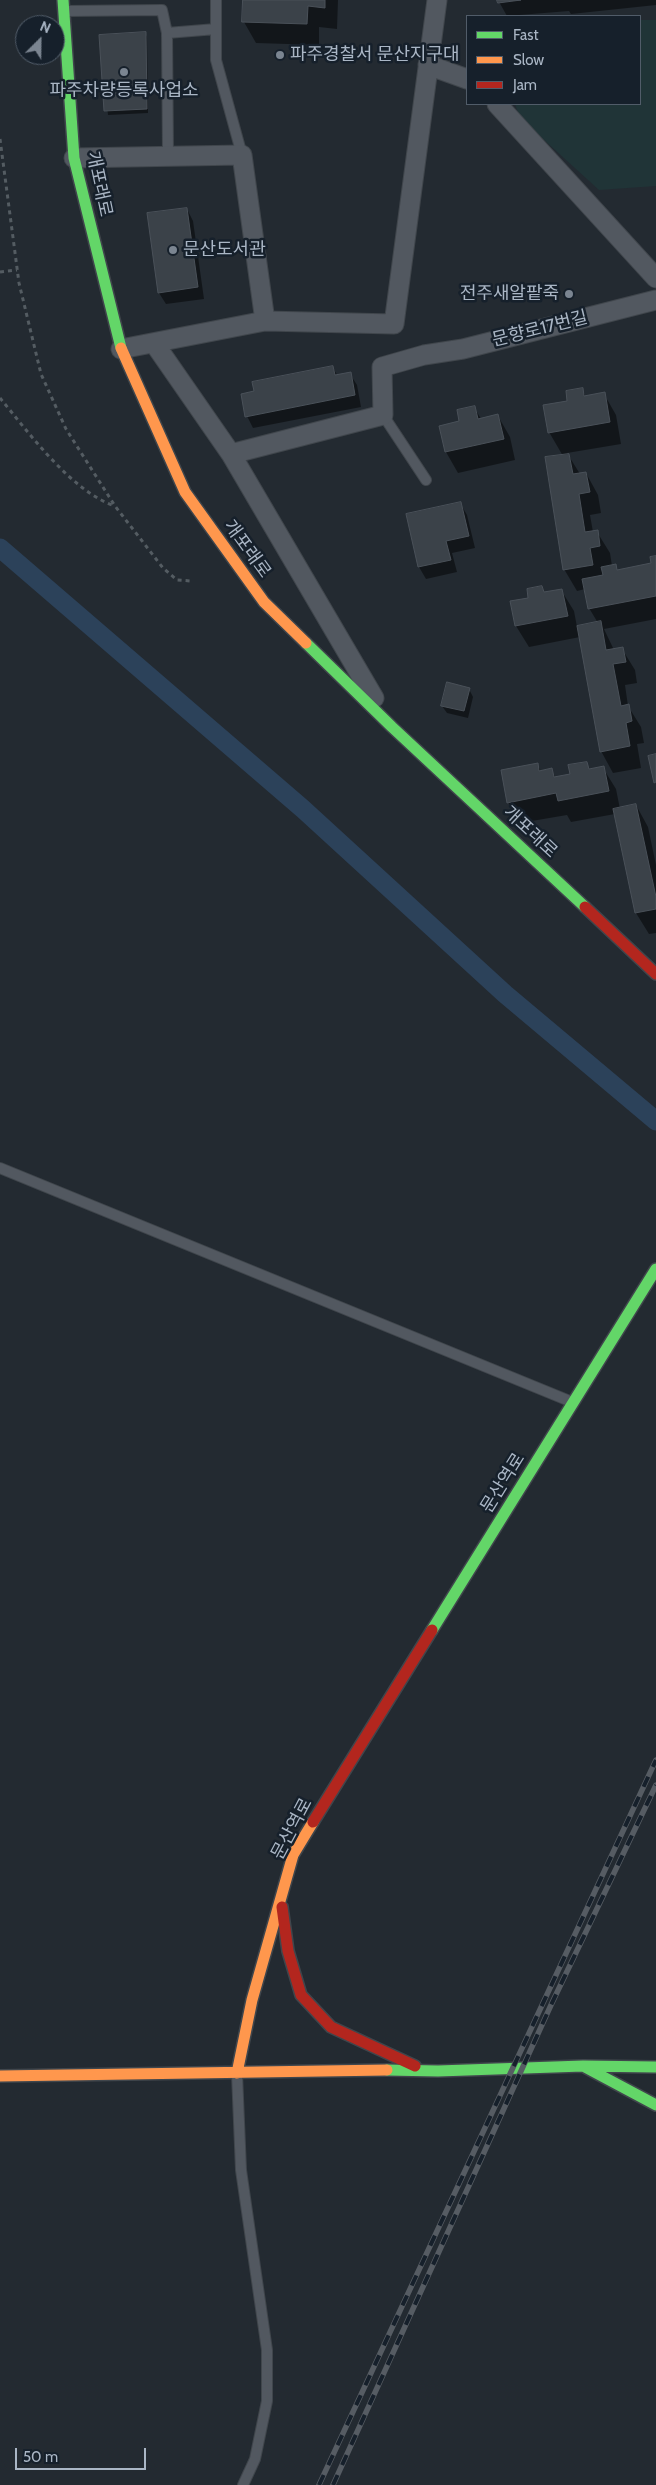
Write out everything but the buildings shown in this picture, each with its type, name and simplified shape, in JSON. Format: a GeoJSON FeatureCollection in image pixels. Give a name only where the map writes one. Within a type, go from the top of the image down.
{"type":"FeatureCollection","features":[{"type":"Feature","properties":{"kind":"street"},"geometry":{"type":"LineString","coordinates":[[121,349],[265,321],[394,324],[437,0]]}},
{"type":"Feature","properties":{"kind":"street","name":"개포래로"},"geometry":{"type":"LineString","coordinates":[[63,6],[74,158],[121,349],[185,492],[264,602],[392,727],[656,974]]}},
{"type":"Feature","properties":{"kind":"street"},"geometry":{"type":"LineString","coordinates":[[428,65],[466,79]]}},
{"type":"Feature","properties":{"kind":"street"},"geometry":{"type":"LineString","coordinates":[[498,105],[656,278]]}},
{"type":"Feature","properties":{"kind":"street"},"geometry":{"type":"LineString","coordinates":[[74,158],[242,155],[265,321]]}},
{"type":"Feature","properties":{"kind":"street","name":"문향로17번길"},"geometry":{"type":"LineString","coordinates":[[383,415],[382,367],[424,354],[463,349],[656,300]]}},
{"type":"Feature","properties":{"kind":"street"},"geometry":{"type":"LineString","coordinates":[[154,343],[231,454],[392,727]]}},
{"type":"Feature","properties":{"kind":"street"},"geometry":{"type":"LineString","coordinates":[[231,454],[383,415]]}},
{"type":"Feature","properties":{"kind":"street","name":"문산역로"},"geometry":{"type":"LineString","coordinates":[[237,2073],[252,2000],[293,1856],[656,1269]]}},
{"type":"Feature","properties":{"kind":"street"},"geometry":{"type":"LineString","coordinates":[[281,1897],[288,1951],[301,1995],[331,2026],[421,2069]]}},
{"type":"Feature","properties":{"kind":"street"},"geometry":{"type":"LineString","coordinates":[[583,2066],[656,2105]]}},
{"type":"Feature","properties":{"kind":"street"},"geometry":{"type":"LineString","coordinates":[[0,2076],[421,2069],[438,2071],[583,2066],[656,2067]]}},
{"type":"Feature","properties":{"kind":"lane"},"geometry":{"type":"LineString","coordinates":[[216,0],[216,60],[242,155]]}},
{"type":"Feature","properties":{"kind":"lane"},"geometry":{"type":"LineString","coordinates":[[63,6],[162,10],[167,33],[168,156]]}},
{"type":"Feature","properties":{"kind":"lane"},"geometry":{"type":"LineString","coordinates":[[167,33],[216,29]]}},
{"type":"Feature","properties":{"kind":"lane"},"geometry":{"type":"LineString","coordinates":[[383,415],[426,480]]}},
{"type":"Feature","properties":{"kind":"lane"},"geometry":{"type":"LineString","coordinates":[[0,1168],[573,1402]]}},
{"type":"Feature","properties":{"kind":"lane"},"geometry":{"type":"LineString","coordinates":[[237,2073],[241,2170],[267,2350],[267,2401],[255,2459],[243,2485]]}},
{"type":"Feature","properties":{"kind":"path"},"geometry":{"type":"LineString","coordinates":[[0,140],[17,270],[33,349],[41,374],[66,430],[115,506],[162,568],[178,580],[191,581]]}},
{"type":"Feature","properties":{"kind":"path"},"geometry":{"type":"LineString","coordinates":[[0,272],[17,270]]}},
{"type":"Feature","properties":{"kind":"path"},"geometry":{"type":"LineString","coordinates":[[0,398],[68,476],[90,495],[115,506]]}},
{"type":"Feature","properties":{"kind":"green space"},"geometry":{"type":"Polygon","coordinates":[[[641,20],[656,20],[656,186],[599,190],[520,118],[515,105],[641,105],[641,20]]]}},
{"type":"Feature","properties":{"kind":"waterway"},"geometry":{"type":"LineString","coordinates":[[0,548],[303,809],[505,994],[656,1121]]}},
{"type":"Feature","properties":{"kind":"railway"},"geometry":{"type":"LineString","coordinates":[[319,2485],[656,1760]]}},
{"type":"Feature","properties":{"kind":"railway"},"geometry":{"type":"LineString","coordinates":[[333,2485],[551,2005],[656,1785]]}},
{"type":"Feature","properties":{"kind":"traffic: fast"},"geometry":{"type":"LineString","coordinates":[[63,0],[74,158],[121,348]]}},
{"type":"Feature","properties":{"kind":"traffic: fast"},"geometry":{"type":"LineString","coordinates":[[306,643],[392,727],[585,907]]}},
{"type":"Feature","properties":{"kind":"traffic: fast"},"geometry":{"type":"LineString","coordinates":[[432,1630],[656,1269]]}},
{"type":"Feature","properties":{"kind":"traffic: fast"},"geometry":{"type":"LineString","coordinates":[[387,2070],[438,2071],[583,2066],[656,2067]]}},
{"type":"Feature","properties":{"kind":"traffic: fast"},"geometry":{"type":"LineString","coordinates":[[583,2066],[656,2105]]}},
{"type":"Feature","properties":{"kind":"traffic: slow"},"geometry":{"type":"LineString","coordinates":[[121,348],[185,492],[264,602],[306,643]]}},
{"type":"Feature","properties":{"kind":"traffic: slow"},"geometry":{"type":"LineString","coordinates":[[237,2073],[252,2000],[293,1855],[313,1822]]}},
{"type":"Feature","properties":{"kind":"traffic: slow"},"geometry":{"type":"LineString","coordinates":[[0,2076],[387,2070]]}},
{"type":"Feature","properties":{"kind":"traffic: jam"},"geometry":{"type":"LineString","coordinates":[[585,907],[656,974]]}},
{"type":"Feature","properties":{"kind":"traffic: jam"},"geometry":{"type":"LineString","coordinates":[[313,1822],[432,1630]]}},
{"type":"Feature","properties":{"kind":"traffic: jam"},"geometry":{"type":"LineString","coordinates":[[282,1907],[288,1951],[301,1995],[331,2027],[415,2066]]}},
{"type":"Feature","properties":{"kind":"place","name":"파주경찰서 문산지구대"},"geometry":{"type":"Point","coordinates":[280,55]}},
{"type":"Feature","properties":{"kind":"place","name":"파주차량등록사업소"},"geometry":{"type":"Point","coordinates":[124,72]}},
{"type":"Feature","properties":{"kind":"place","name":"문산도서관"},"geometry":{"type":"Point","coordinates":[173,250]}},
{"type":"Feature","properties":{"kind":"place","name":"전주새알팥죽"},"geometry":{"type":"Point","coordinates":[569,294]}}]}
